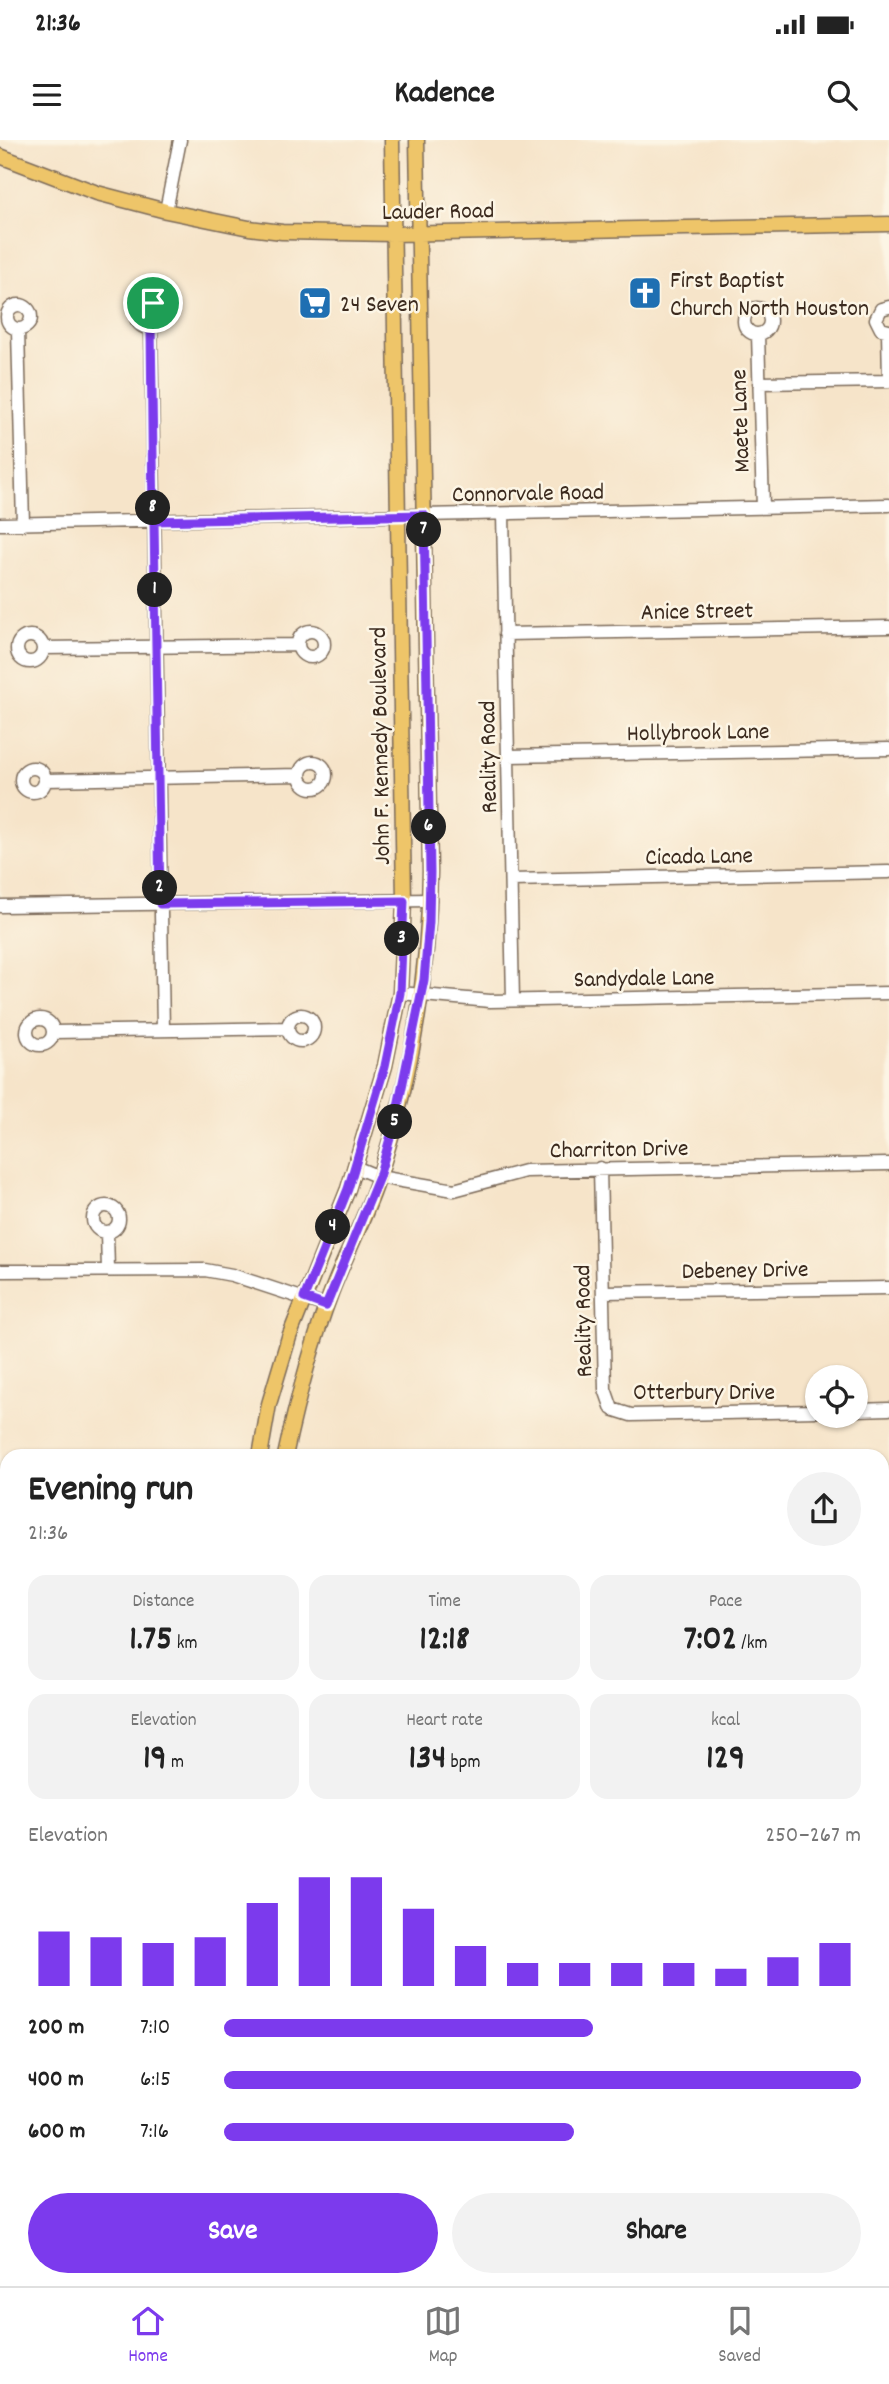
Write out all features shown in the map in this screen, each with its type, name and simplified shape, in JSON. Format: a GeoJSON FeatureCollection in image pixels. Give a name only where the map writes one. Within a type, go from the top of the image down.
{"type":"FeatureCollection","features":[{"type":"Feature","properties":{"kind":"main road","name":"John F. Kennedy Boulevard"},"geometry":{"type":"LineString","coordinates":[[261,1449],[270,1404],[289,1338],[355,1167],[385,1066],[400,993],[404,901],[392,140]]}},
{"type":"Feature","properties":{"kind":"main road","name":"John F. Kennedy Boulevard"},"geometry":{"type":"LineString","coordinates":[[287,1449],[309,1355],[326,1306],[379,1177],[395,1121],[424,980],[430,900],[417,140]]}},
{"type":"Feature","properties":{"kind":"main road","name":"Lauder Road"},"geometry":{"type":"LineString","coordinates":[[0,156],[97,193],[166,211],[282,232],[393,234],[889,225]]}},
{"type":"Feature","properties":{"kind":"street"},"geometry":{"type":"LineString","coordinates":[[166,211],[180,140]]}},
{"type":"Feature","properties":{"kind":"street"},"geometry":{"type":"LineString","coordinates":[[760,383],[889,381],[889,331],[881,329],[876,319],[881,309],[889,307]]}},
{"type":"Feature","properties":{"kind":"street"},"geometry":{"type":"LineString","coordinates":[[151,328],[163,1030]]}},
{"type":"Feature","properties":{"kind":"street"},"geometry":{"type":"LineString","coordinates":[[18,330],[23,524]]}},
{"type":"Feature","properties":{"kind":"street","name":"Maete Lane"},"geometry":{"type":"LineString","coordinates":[[758,334],[763,508]]}},
{"type":"Feature","properties":{"kind":"street","name":"Connorvale Road"},"geometry":{"type":"LineString","coordinates":[[0,524],[889,505]]}},
{"type":"Feature","properties":{"kind":"street","name":"Reality Road"},"geometry":{"type":"LineString","coordinates":[[503,513],[513,1000]]}},
{"type":"Feature","properties":{"kind":"street","name":"Anice Street"},"geometry":{"type":"LineString","coordinates":[[505,634],[889,627]]}},
{"type":"Feature","properties":{"kind":"street"},"geometry":{"type":"LineString","coordinates":[[43,649],[298,645]]}},
{"type":"Feature","properties":{"kind":"street","name":"Hollybrook Lane"},"geometry":{"type":"LineString","coordinates":[[508,756],[889,749]]}},
{"type":"Feature","properties":{"kind":"street"},"geometry":{"type":"LineString","coordinates":[[45,779],[300,775]]}},
{"type":"Feature","properties":{"kind":"street","name":"Cicada Lane"},"geometry":{"type":"LineString","coordinates":[[511,880],[889,872]]}},
{"type":"Feature","properties":{"kind":"street"},"geometry":{"type":"LineString","coordinates":[[0,906],[430,900]]}},
{"type":"Feature","properties":{"kind":"street","name":"Sandydale Lane"},"geometry":{"type":"LineString","coordinates":[[400,993],[490,1001],[889,993]]}},
{"type":"Feature","properties":{"kind":"street"},"geometry":{"type":"LineString","coordinates":[[54,1032],[288,1028]]}},
{"type":"Feature","properties":{"kind":"street","name":"Charriton Drive"},"geometry":{"type":"LineString","coordinates":[[355,1167],[379,1177],[454,1190],[525,1171],[889,1164]]}},
{"type":"Feature","properties":{"kind":"street","name":"Reality Road"},"geometry":{"type":"LineString","coordinates":[[600,1168],[605,1389]]}},
{"type":"Feature","properties":{"kind":"street"},"geometry":{"type":"LineString","coordinates":[[107,1232],[108,1270]]}},
{"type":"Feature","properties":{"kind":"street"},"geometry":{"type":"LineString","coordinates":[[0,1271],[205,1270],[232,1275],[326,1306]]}},
{"type":"Feature","properties":{"kind":"street","name":"Debeney Drive"},"geometry":{"type":"LineString","coordinates":[[603,1292],[889,1288]]}},
{"type":"Feature","properties":{"kind":"street","name":"Otterbury Drive"},"geometry":{"type":"LineString","coordinates":[[605,1389],[611,1409],[631,1415],[805,1411]]}},
{"type":"Feature","properties":{"kind":"street"},"geometry":{"type":"LineString","coordinates":[[868,1410],[889,1409]]}},
{"type":"Feature","properties":{"kind":"place","name":"First Baptist Church North Houston"},"geometry":{"type":"Point","coordinates":[645,293]}},
{"type":"Feature","properties":{"kind":"place","name":"24 Seven"},"geometry":{"type":"Point","coordinates":[315,303]}},
{"type":"Feature","properties":{"kind":"route"},"geometry":{"type":"LineString","coordinates":[[153,303],[141,305],[137,316],[140,324],[151,328],[152,425],[153,521],[424,515],[430,872],[424,980],[409,1060],[379,1177],[326,1306],[304,1298],[348,1189],[385,1066],[400,993],[404,901],[160,904],[153,521],[151,328],[161,321],[162,312],[153,303]]}}]}
